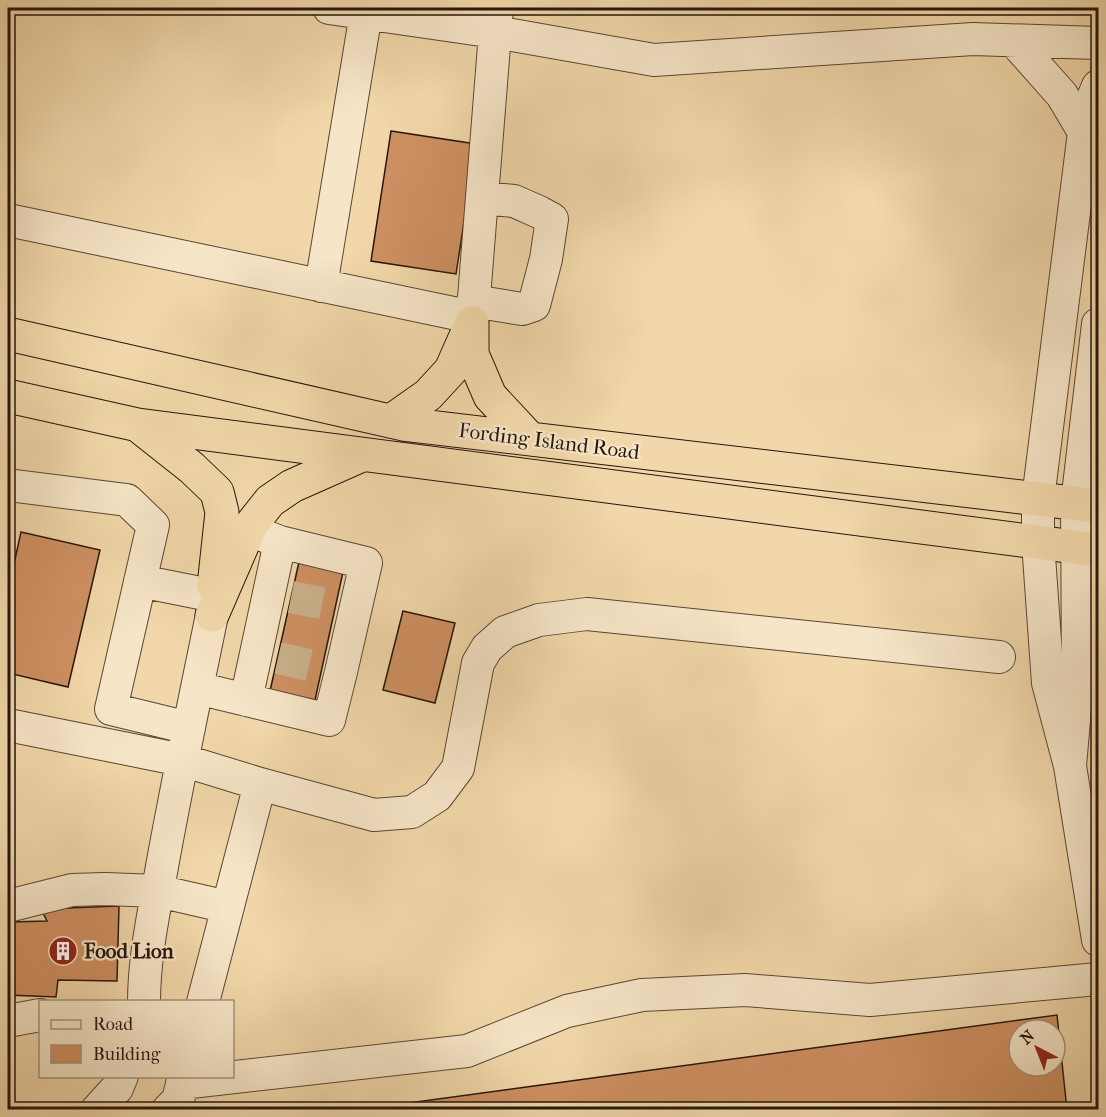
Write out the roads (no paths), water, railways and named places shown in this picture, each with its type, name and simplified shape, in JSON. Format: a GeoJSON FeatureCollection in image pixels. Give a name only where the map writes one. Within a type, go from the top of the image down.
{"type":"FeatureCollection","features":[{"type":"Feature","properties":{"kind":"highway"},"geometry":{"type":"LineString","coordinates":[[391,421],[428,395],[451,370],[472,314]]}},
{"type":"Feature","properties":{"kind":"highway"},"geometry":{"type":"LineString","coordinates":[[472,314],[472,354],[490,396],[530,439]]}},
{"type":"Feature","properties":{"kind":"highway","name":"Fording Island Road"},"geometry":{"type":"LineString","coordinates":[[8,334],[403,424],[1088,504]]}},
{"type":"Feature","properties":{"kind":"highway","name":"Fording Island Road"},"geometry":{"type":"LineString","coordinates":[[8,396],[138,425],[1088,548]]}},
{"type":"Feature","properties":{"kind":"highway"},"geometry":{"type":"LineString","coordinates":[[138,425],[192,468],[217,492],[222,512],[215,602]]}},
{"type":"Feature","properties":{"kind":"highway"},"geometry":{"type":"LineString","coordinates":[[215,602],[251,525],[270,501],[292,486],[362,455]]}},
{"type":"Feature","properties":{"kind":"street"},"geometry":{"type":"LineString","coordinates":[[329,8],[366,13],[496,20],[654,60],[973,39],[1098,43]]}},
{"type":"Feature","properties":{"kind":"street"},"geometry":{"type":"LineString","coordinates":[[321,286],[366,13]]}},
{"type":"Feature","properties":{"kind":"street"},"geometry":{"type":"LineString","coordinates":[[472,314],[496,20]]}},
{"type":"Feature","properties":{"kind":"street"},"geometry":{"type":"LineString","coordinates":[[1014,41],[1062,94],[1084,132]]}},
{"type":"Feature","properties":{"kind":"street"},"geometry":{"type":"LineString","coordinates":[[1098,86],[1090,105],[1084,132],[1038,499],[1038,542],[1048,683],[1070,766],[1098,940]]}},
{"type":"Feature","properties":{"kind":"street"},"geometry":{"type":"LineString","coordinates":[[8,220],[321,286],[472,314],[522,309],[534,305],[546,259],[552,219],[514,201],[482,198]]}},
{"type":"Feature","properties":{"kind":"street"},"geometry":{"type":"LineString","coordinates":[[1070,766],[1088,674],[1088,504],[1098,324]]}},
{"type":"Feature","properties":{"kind":"street"},"geometry":{"type":"LineString","coordinates":[[8,486],[127,501],[153,525],[111,709],[189,728]]}},
{"type":"Feature","properties":{"kind":"street"},"geometry":{"type":"LineString","coordinates":[[197,688],[328,720],[332,670],[346,608],[366,563],[280,542],[249,530]]}},
{"type":"Feature","properties":{"kind":"street"},"geometry":{"type":"LineString","coordinates":[[246,700],[266,656],[280,595],[280,542]]}},
{"type":"Feature","properties":{"kind":"street"},"geometry":{"type":"LineString","coordinates":[[139,1000],[182,760],[215,602],[140,581]]}},
{"type":"Feature","properties":{"kind":"street"},"geometry":{"type":"LineString","coordinates":[[8,725],[182,760],[374,815],[412,812],[437,796],[458,768],[478,663],[487,648],[505,632],[539,620],[587,614],[999,657]]}},
{"type":"Feature","properties":{"kind":"street"},"geometry":{"type":"LineString","coordinates":[[204,1000],[260,784]]}},
{"type":"Feature","properties":{"kind":"street"},"geometry":{"type":"LineString","coordinates":[[8,906],[72,890],[105,889],[158,891],[228,907]]}},
{"type":"Feature","properties":{"kind":"street"},"geometry":{"type":"LineString","coordinates":[[178,1090],[467,1051],[567,1011],[642,995],[745,990],[870,1000],[1098,979]]}},
{"type":"Feature","properties":{"kind":"street"},"geometry":{"type":"LineString","coordinates":[[8,1021],[39,1016]]}},
{"type":"Feature","properties":{"kind":"street"},"geometry":{"type":"LineString","coordinates":[[97,1110],[117,1088],[122,1078]]}},
{"type":"Feature","properties":{"kind":"tunnel"},"geometry":{"type":"LineString","coordinates":[[291,597],[336,606]]}},
{"type":"Feature","properties":{"kind":"tunnel"},"geometry":{"type":"LineString","coordinates":[[278,658],[322,668]]}},
{"type":"Feature","properties":{"kind":"place","name":"Food Lion"},"geometry":{"type":"Point","coordinates":[63,951]}}]}
